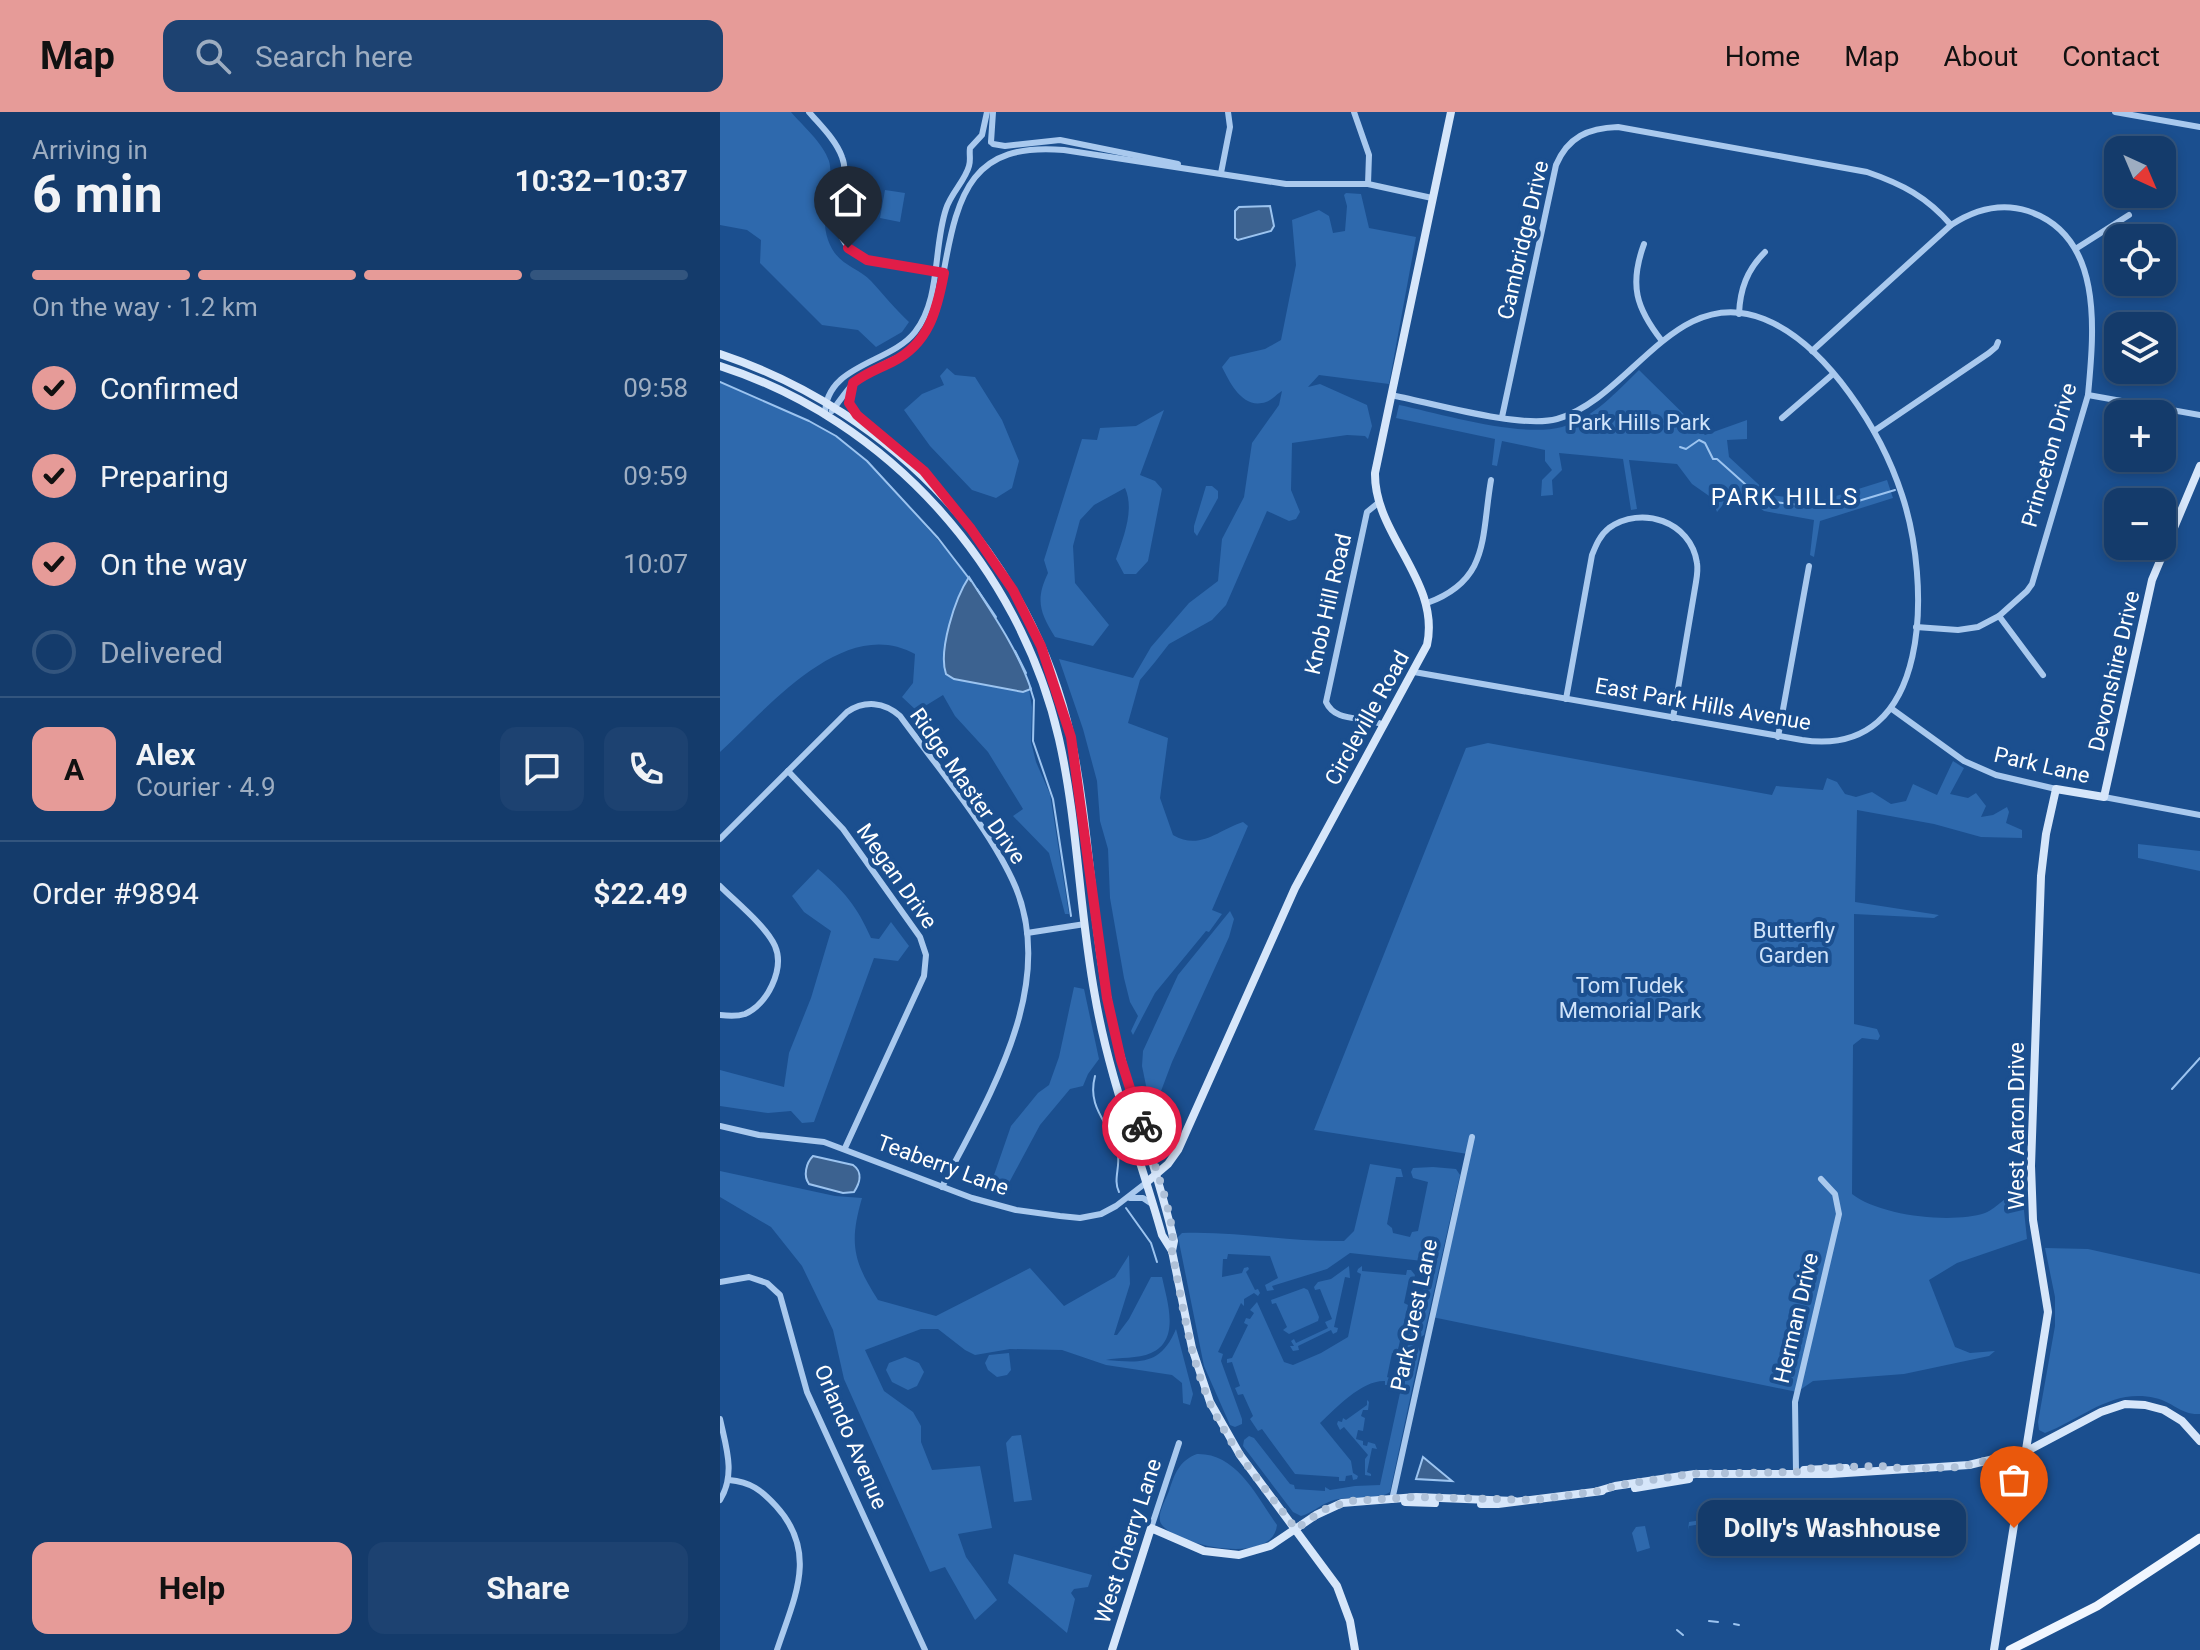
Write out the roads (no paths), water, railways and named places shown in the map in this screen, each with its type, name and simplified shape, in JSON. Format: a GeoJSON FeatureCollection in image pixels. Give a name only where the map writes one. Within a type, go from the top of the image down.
{"type":"FeatureCollection","features":[{"type":"Feature","properties":{"kind":"main road"},"geometry":{"type":"LineString","coordinates":[[2010,1650],[2097,1606],[2200,1538]]}},
{"type":"Feature","properties":{"kind":"street"},"geometry":{"type":"LineString","coordinates":[[809,112],[843,159],[845,172],[838,225],[848,248],[867,260],[944,273]]}},
{"type":"Feature","properties":{"kind":"street"},"geometry":{"type":"LineString","coordinates":[[825,415],[839,382],[852,370],[893,352],[915,333],[926,311],[947,208],[969,168],[970,148],[979,140],[987,112]]}},
{"type":"Feature","properties":{"kind":"street"},"geometry":{"type":"LineString","coordinates":[[993,112],[990,131],[996,154],[994,161]]}},
{"type":"Feature","properties":{"kind":"street"},"geometry":{"type":"LineString","coordinates":[[1221,173],[1230,127],[1228,112]]}},
{"type":"Feature","properties":{"kind":"street"},"geometry":{"type":"LineString","coordinates":[[1354,112],[1369,155],[1368,184]]}},
{"type":"Feature","properties":{"kind":"street","name":"Circleville Road"},"geometry":{"type":"LineString","coordinates":[[1147,1182],[1173,1158],[1182,1142],[1295,888],[1414,672],[1429,637],[1427,603],[1378,503],[1376,465],[1451,112]]}},
{"type":"Feature","properties":{"kind":"street"},"geometry":{"type":"LineString","coordinates":[[2115,112],[2200,127]]}},
{"type":"Feature","properties":{"kind":"street","name":"Cambridge Drive"},"geometry":{"type":"LineString","coordinates":[[1502,417],[1556,165],[1567,146],[1585,132],[1601,127],[1618,127],[1867,172],[1914,191],[1936,207],[1951,225]]}},
{"type":"Feature","properties":{"kind":"street"},"geometry":{"type":"LineString","coordinates":[[979,140],[1005,146],[1060,140],[1286,184],[1368,184],[1432,198]]}},
{"type":"Feature","properties":{"kind":"street"},"geometry":{"type":"LineString","coordinates":[[830,405],[853,383],[899,358],[923,336],[935,316],[957,210],[974,176],[984,167],[1006,155],[1055,149],[1193,168]]}},
{"type":"Feature","properties":{"kind":"street"},"geometry":{"type":"LineString","coordinates":[[970,159],[984,167]]}},
{"type":"Feature","properties":{"kind":"street"},"geometry":{"type":"LineString","coordinates":[[1812,351],[1951,225],[1982,210],[2000,207],[2021,209],[2053,223],[2077,248],[2129,215]]}},
{"type":"Feature","properties":{"kind":"street"},"geometry":{"type":"LineString","coordinates":[[1644,244],[1636,271],[1636,296],[1643,316],[1662,341]]}},
{"type":"Feature","properties":{"kind":"street","name":"Princeton Drive"},"geometry":{"type":"LineString","coordinates":[[1916,627],[1970,629],[1999,616],[2032,584],[2088,395],[2090,302],[2086,272],[2077,248]]}},
{"type":"Feature","properties":{"kind":"street"},"geometry":{"type":"LineString","coordinates":[[1739,314],[1743,284],[1765,252]]}},
{"type":"Feature","properties":{"kind":"street"},"geometry":{"type":"LineString","coordinates":[[1391,395],[1536,422],[1570,414],[1601,396],[1662,341],[1679,328],[1704,317],[1739,314],[1761,317],[1784,328],[1833,374],[1874,431],[1902,493],[1916,561],[1919,600],[1904,687],[1892,709]]}},
{"type":"Feature","properties":{"kind":"street"},"geometry":{"type":"LineString","coordinates":[[1874,431],[1989,353],[1998,342]]}},
{"type":"Feature","properties":{"kind":"street"},"geometry":{"type":"LineString","coordinates":[[720,354],[782,378],[830,405],[899,454],[951,505]]}},
{"type":"Feature","properties":{"kind":"street"},"geometry":{"type":"LineString","coordinates":[[720,366],[777,389],[825,415],[892,464],[938,508],[984,567],[1021,631],[1045,690],[1059,741],[1094,992],[1107,1055],[1162,1235],[1172,1251],[1192,1348],[1210,1402],[1232,1443],[1337,1586],[1350,1621],[1355,1650]]}},
{"type":"Feature","properties":{"kind":"street"},"geometry":{"type":"LineString","coordinates":[[1782,418],[1833,374]]}},
{"type":"Feature","properties":{"kind":"street"},"geometry":{"type":"LineString","coordinates":[[853,383],[849,396],[852,410],[924,471],[990,555],[1018,599],[1041,646],[1062,706],[1078,778],[1107,998],[1121,1060],[1158,1174],[1174,1241],[1172,1251]]}},
{"type":"Feature","properties":{"kind":"street"},"geometry":{"type":"LineString","coordinates":[[2088,395],[2200,415]]}},
{"type":"Feature","properties":{"kind":"street","name":"Devonshire Drive"},"geometry":{"type":"LineString","coordinates":[[2104,797],[2152,580],[2200,466]]}},
{"type":"Feature","properties":{"kind":"street"},"geometry":{"type":"LineString","coordinates":[[1427,603],[1456,590],[1474,569],[1491,480]]}},
{"type":"Feature","properties":{"kind":"street","name":"Knob Hill Road"},"geometry":{"type":"LineString","coordinates":[[1378,503],[1367,512],[1326,702],[1329,709],[1340,716],[1369,719],[1383,725]]}},
{"type":"Feature","properties":{"kind":"street"},"geometry":{"type":"LineString","coordinates":[[1566,699],[1592,555],[1608,529],[1627,519],[1645,516],[1684,534],[1697,563],[1673,718]]}},
{"type":"Feature","properties":{"kind":"street"},"geometry":{"type":"LineString","coordinates":[[1778,737],[1809,566]]}},
{"type":"Feature","properties":{"kind":"street"},"geometry":{"type":"LineString","coordinates":[[1999,616],[2043,675]]}},
{"type":"Feature","properties":{"kind":"street","name":"East Park Hills Avenue"},"geometry":{"type":"LineString","coordinates":[[1414,672],[1814,742],[1843,740],[1870,729],[1892,709]]}},
{"type":"Feature","properties":{"kind":"street","name":"Ridge Master Drive"},"geometry":{"type":"LineString","coordinates":[[788,771],[851,709],[874,704],[896,712],[995,848],[1017,891],[1027,933],[1028,985],[1017,1027],[942,1187]]}},
{"type":"Feature","properties":{"kind":"street","name":"Park Lane"},"geometry":{"type":"LineString","coordinates":[[1892,709],[1964,761],[1996,775],[2200,815]]}},
{"type":"Feature","properties":{"kind":"street"},"geometry":{"type":"LineString","coordinates":[[720,839],[788,771]]}},
{"type":"Feature","properties":{"kind":"street","name":"Megan Drive"},"geometry":{"type":"LineString","coordinates":[[788,771],[843,829],[920,937],[926,955],[924,976],[845,1148]]}},
{"type":"Feature","properties":{"kind":"street","name":"West Aaron Drive"},"geometry":{"type":"LineString","coordinates":[[1994,1650],[2048,1312],[2031,1198],[2041,876],[2056,789]]}},
{"type":"Feature","properties":{"kind":"street"},"geometry":{"type":"LineString","coordinates":[[720,886],[771,938],[778,959],[773,979],[761,1003],[740,1016],[720,1015]]}},
{"type":"Feature","properties":{"kind":"street"},"geometry":{"type":"LineString","coordinates":[[1027,933],[1085,924]]}},
{"type":"Feature","properties":{"kind":"street","name":"Teaberry Lane"},"geometry":{"type":"LineString","coordinates":[[720,1126],[759,1135],[824,1142],[942,1187],[1016,1210],[1076,1218],[1101,1214],[1147,1182]]}},
{"type":"Feature","properties":{"kind":"street","name":"Park Crest Lane"},"geometry":{"type":"LineString","coordinates":[[1392,1500],[1472,1137]]}},
{"type":"Feature","properties":{"kind":"street"},"geometry":{"type":"LineString","coordinates":[[1146,1140],[1155,1149],[1166,1151],[1182,1142]]}},
{"type":"Feature","properties":{"kind":"street","name":"Herman Drive"},"geometry":{"type":"LineString","coordinates":[[1796,1472],[1795,1402],[1839,1214],[1835,1194],[1821,1179]]}},
{"type":"Feature","properties":{"kind":"street"},"geometry":{"type":"LineString","coordinates":[[1126,1198],[1143,1198],[1154,1207]]}},
{"type":"Feature","properties":{"kind":"street","name":"Orlando Avenue"},"geometry":{"type":"LineString","coordinates":[[720,1282],[749,1277],[767,1283],[780,1295],[807,1392],[925,1650]]}},
{"type":"Feature","properties":{"kind":"street"},"geometry":{"type":"LineString","coordinates":[[1151,1528],[1204,1551],[1229,1555],[1262,1550],[1323,1510],[1342,1503],[1416,1497],[1514,1501],[1648,1486],[1709,1474],[1881,1466],[1908,1469],[1960,1467],[2027,1451],[2110,1408],[2137,1403],[2170,1413],[2200,1441]]}},
{"type":"Feature","properties":{"kind":"street"},"geometry":{"type":"LineString","coordinates":[[720,1419],[729,1465],[729,1480],[720,1500]]}},
{"type":"Feature","properties":{"kind":"street"},"geometry":{"type":"LineString","coordinates":[[2032,1422],[2038,1435],[2054,1438]]}},
{"type":"Feature","properties":{"kind":"street","name":"West Cherry Lane"},"geometry":{"type":"LineString","coordinates":[[1112,1650],[1179,1443]]}},
{"type":"Feature","properties":{"kind":"street"},"geometry":{"type":"LineString","coordinates":[[1997,1459],[2014,1463],[2021,1485]]}},
{"type":"Feature","properties":{"kind":"street"},"geometry":{"type":"LineString","coordinates":[[729,1480],[746,1482],[767,1496],[788,1522],[800,1550],[798,1588],[777,1650]]}},
{"type":"Feature","properties":{"kind":"waterway"},"geometry":{"type":"LineString","coordinates":[[720,382],[836,436],[867,461],[938,538],[971,581]]}},
{"type":"Feature","properties":{"kind":"waterway"},"geometry":{"type":"LineString","coordinates":[[1680,447],[1686,449],[1699,440],[1705,443],[1713,459],[1717,459],[1764,501],[1820,507],[1827,504],[1845,505],[1895,490]]}},
{"type":"Feature","properties":{"kind":"waterway"},"geometry":{"type":"LineString","coordinates":[[977,589],[996,617]]}},
{"type":"Feature","properties":{"kind":"waterway"},"geometry":{"type":"LineString","coordinates":[[1015,651],[1026,673]]}},
{"type":"Feature","properties":{"kind":"waterway"},"geometry":{"type":"LineString","coordinates":[[1030,687],[1034,700],[1033,741],[1053,799],[1071,916]]}},
{"type":"Feature","properties":{"kind":"waterway"},"geometry":{"type":"LineString","coordinates":[[2172,1089],[2200,1058]]}},
{"type":"Feature","properties":{"kind":"waterway"},"geometry":{"type":"LineString","coordinates":[[1095,1076],[1094,1098],[1118,1154],[1119,1192]]}},
{"type":"Feature","properties":{"kind":"waterway"},"geometry":{"type":"LineString","coordinates":[[1126,1208],[1151,1243],[1157,1262]]}},
{"type":"Feature","properties":{"kind":"waterway"},"geometry":{"type":"LineString","coordinates":[[1709,1621],[1718,1622]]}},
{"type":"Feature","properties":{"kind":"waterway"},"geometry":{"type":"LineString","coordinates":[[1734,1624],[1739,1625]]}},
{"type":"Feature","properties":{"kind":"waterway"},"geometry":{"type":"LineString","coordinates":[[1677,1630],[1683,1635]]}},
{"type":"Feature","properties":{"kind":"place","name":"Dolly's Washhouse"},"geometry":{"type":"Point","coordinates":[2014,1528]}},
{"type":"Feature","properties":{"kind":"district","name":"PARK HILLS"},"geometry":{"type":"Point","coordinates":[1785,497]}},
{"type":"Feature","properties":{"kind":"park label","name":"Park Hills Park"},"geometry":{"type":"Point","coordinates":[1639,422]}},
{"type":"Feature","properties":{"kind":"park label","name":"Butterfly Garden"},"geometry":{"type":"Point","coordinates":[1794,942]}},
{"type":"Feature","properties":{"kind":"park label","name":"Tom Tudek Memorial Park"},"geometry":{"type":"Point","coordinates":[1630,998]}}]}
